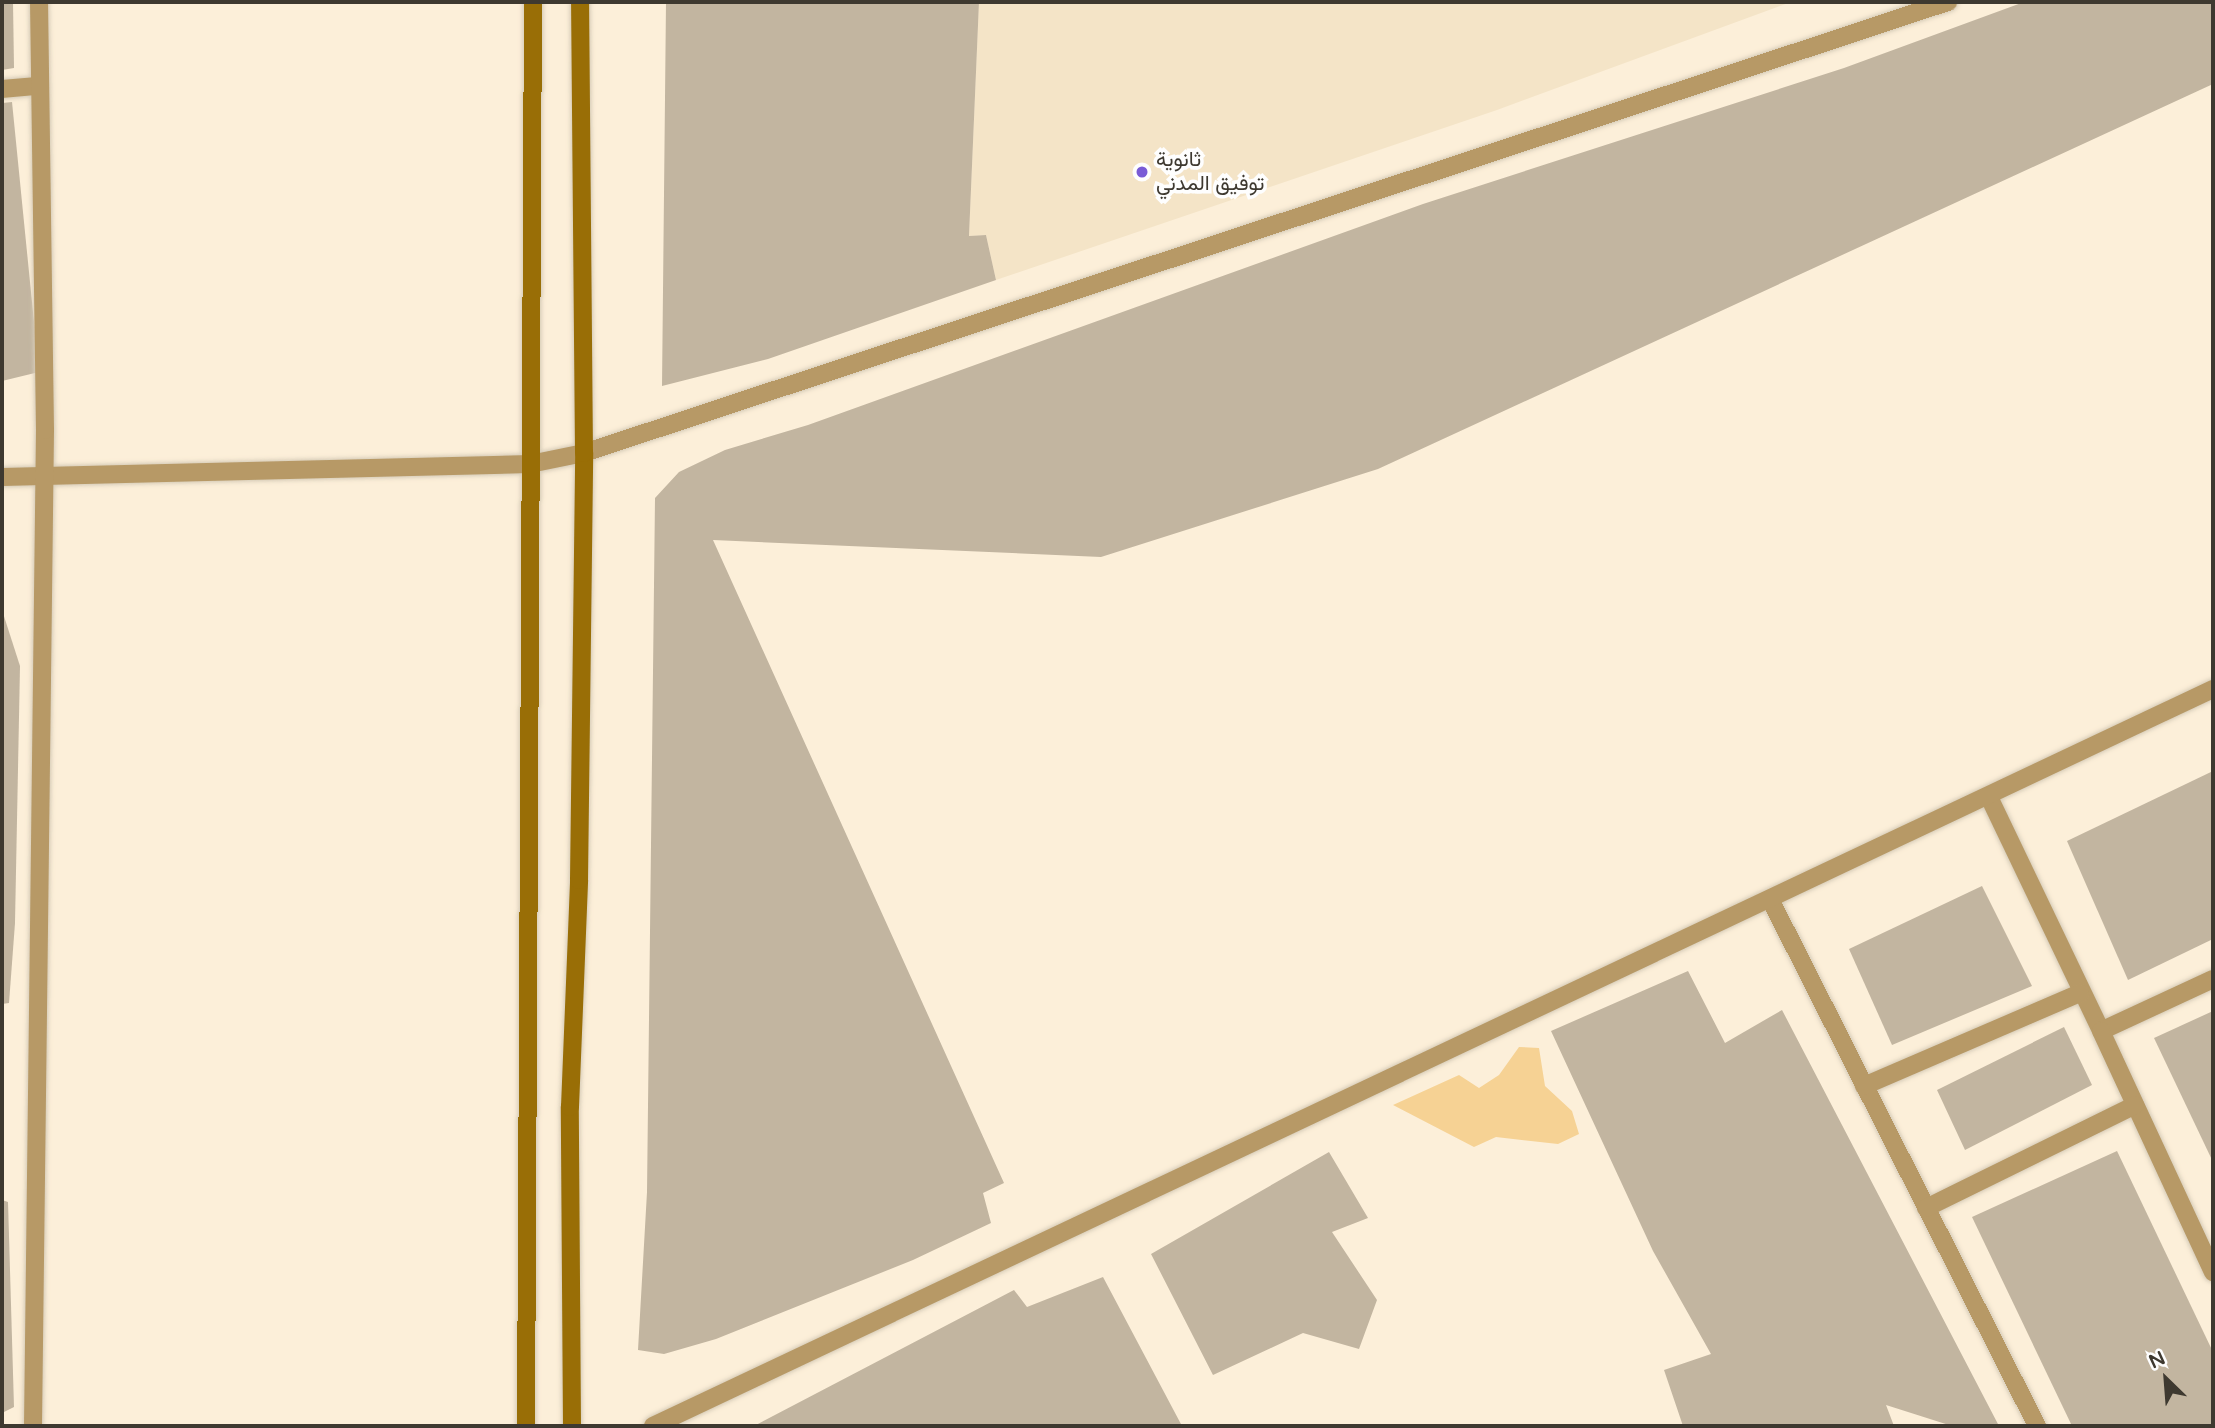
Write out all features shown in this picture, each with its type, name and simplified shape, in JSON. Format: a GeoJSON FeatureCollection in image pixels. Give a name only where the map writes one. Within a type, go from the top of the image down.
{"type":"FeatureCollection","features":[{"type":"Feature","properties":{"kind":"main road"},"geometry":{"type":"LineString","coordinates":[[526,1426],[533,2]]}},
{"type":"Feature","properties":{"kind":"main road"},"geometry":{"type":"LineString","coordinates":[[572,1426],[570,1107],[579,880],[584,453],[580,2]]}},
{"type":"Feature","properties":{"kind":"street"},"geometry":{"type":"LineString","coordinates":[[33,1426],[44,477],[39,2]]}},
{"type":"Feature","properties":{"kind":"street"},"geometry":{"type":"LineString","coordinates":[[2,477],[530,464],[584,453],[1948,2]]}},
{"type":"Feature","properties":{"kind":"street"},"geometry":{"type":"LineString","coordinates":[[2,89],[40,86]]}},
{"type":"Feature","properties":{"kind":"street"},"geometry":{"type":"LineString","coordinates":[[653,1426],[1771,901],[2213,688]]}},
{"type":"Feature","properties":{"kind":"street"},"geometry":{"type":"LineString","coordinates":[[1989,797],[2213,1272]]}},
{"type":"Feature","properties":{"kind":"street"},"geometry":{"type":"LineString","coordinates":[[1771,901],[2037,1426]]}},
{"type":"Feature","properties":{"kind":"street"},"geometry":{"type":"LineString","coordinates":[[2101,1031],[2213,979]]}},
{"type":"Feature","properties":{"kind":"street"},"geometry":{"type":"LineString","coordinates":[[1864,1086],[2080,993]]}},
{"type":"Feature","properties":{"kind":"street"},"geometry":{"type":"LineString","coordinates":[[1926,1208],[2135,1105]]}},
{"type":"Feature","properties":{"kind":"shaded area","name":"ثانوية توفيق المدني"},"geometry":{"type":"Polygon","coordinates":[[[979,2],[1791,2],[1497,110],[996,280],[986,235],[969,236],[979,2]]]}},
{"type":"Feature","properties":{"kind":"shaded area"},"geometry":{"type":"Polygon","coordinates":[[[1519,1047],[1539,1048],[1545,1086],[1572,1111],[1579,1134],[1558,1144],[1496,1137],[1474,1147],[1393,1105],[1459,1075],[1479,1088],[1499,1075],[1519,1047]]]}},
{"type":"Feature","properties":{"kind":"building"},"geometry":{"type":"Polygon","coordinates":[[[2,2],[13,2],[14,68],[2,70],[2,2]]]}},
{"type":"Feature","properties":{"kind":"building"},"geometry":{"type":"Polygon","coordinates":[[[666,2],[979,2],[969,236],[986,235],[996,280],[768,359],[662,386],[666,2]]]}},
{"type":"Feature","properties":{"kind":"building"},"geometry":{"type":"Polygon","coordinates":[[[2024,2],[2213,2],[2213,84],[1378,469],[1101,557],[713,540],[1004,1183],[983,1193],[991,1223],[913,1260],[716,1339],[664,1354],[638,1350],[647,1192],[655,498],[679,472],[725,450],[808,425],[1423,204],[1844,68],[2024,2]]]}},
{"type":"Feature","properties":{"kind":"building"},"geometry":{"type":"Polygon","coordinates":[[[12,102],[39,372],[2,381],[2,103],[12,102]]]}},
{"type":"Feature","properties":{"kind":"building"},"geometry":{"type":"Polygon","coordinates":[[[2,610],[20,666],[15,923],[9,1003],[2,1004],[2,610]]]}},
{"type":"Feature","properties":{"kind":"building"},"geometry":{"type":"Polygon","coordinates":[[[2213,771],[2213,939],[2128,980],[2067,841],[2213,771]]]}},
{"type":"Feature","properties":{"kind":"building"},"geometry":{"type":"Polygon","coordinates":[[[1982,886],[2032,986],[1892,1045],[1849,949],[1982,886]]]}},
{"type":"Feature","properties":{"kind":"building"},"geometry":{"type":"Polygon","coordinates":[[[1688,971],[1725,1043],[1782,1010],[1999,1426],[1952,1426],[1886,1405],[1894,1426],[1683,1426],[1664,1370],[1711,1354],[1653,1251],[1551,1031],[1688,971]]]}},
{"type":"Feature","properties":{"kind":"building"},"geometry":{"type":"Polygon","coordinates":[[[2213,1011],[2213,1162],[2154,1038],[2213,1011]]]}},
{"type":"Feature","properties":{"kind":"building"},"geometry":{"type":"Polygon","coordinates":[[[2064,1027],[2092,1085],[1965,1150],[1937,1090],[2064,1027]]]}},
{"type":"Feature","properties":{"kind":"building"},"geometry":{"type":"Polygon","coordinates":[[[2117,1151],[2213,1352],[2213,1426],[2072,1426],[1972,1217],[2117,1151]]]}},
{"type":"Feature","properties":{"kind":"building"},"geometry":{"type":"Polygon","coordinates":[[[1329,1152],[1368,1218],[1332,1232],[1377,1300],[1359,1349],[1303,1333],[1213,1375],[1151,1254],[1329,1152]]]}},
{"type":"Feature","properties":{"kind":"building"},"geometry":{"type":"Polygon","coordinates":[[[2,1200],[8,1202],[14,1407],[2,1413],[2,1200]]]}},
{"type":"Feature","properties":{"kind":"building"},"geometry":{"type":"Polygon","coordinates":[[[1103,1277],[1182,1426],[754,1426],[1014,1290],[1027,1307],[1103,1277]]]}},
{"type":"Feature","properties":{"kind":"place","name":"ثانوية توفيق المدني"},"geometry":{"type":"Point","coordinates":[1142,172]}}]}
